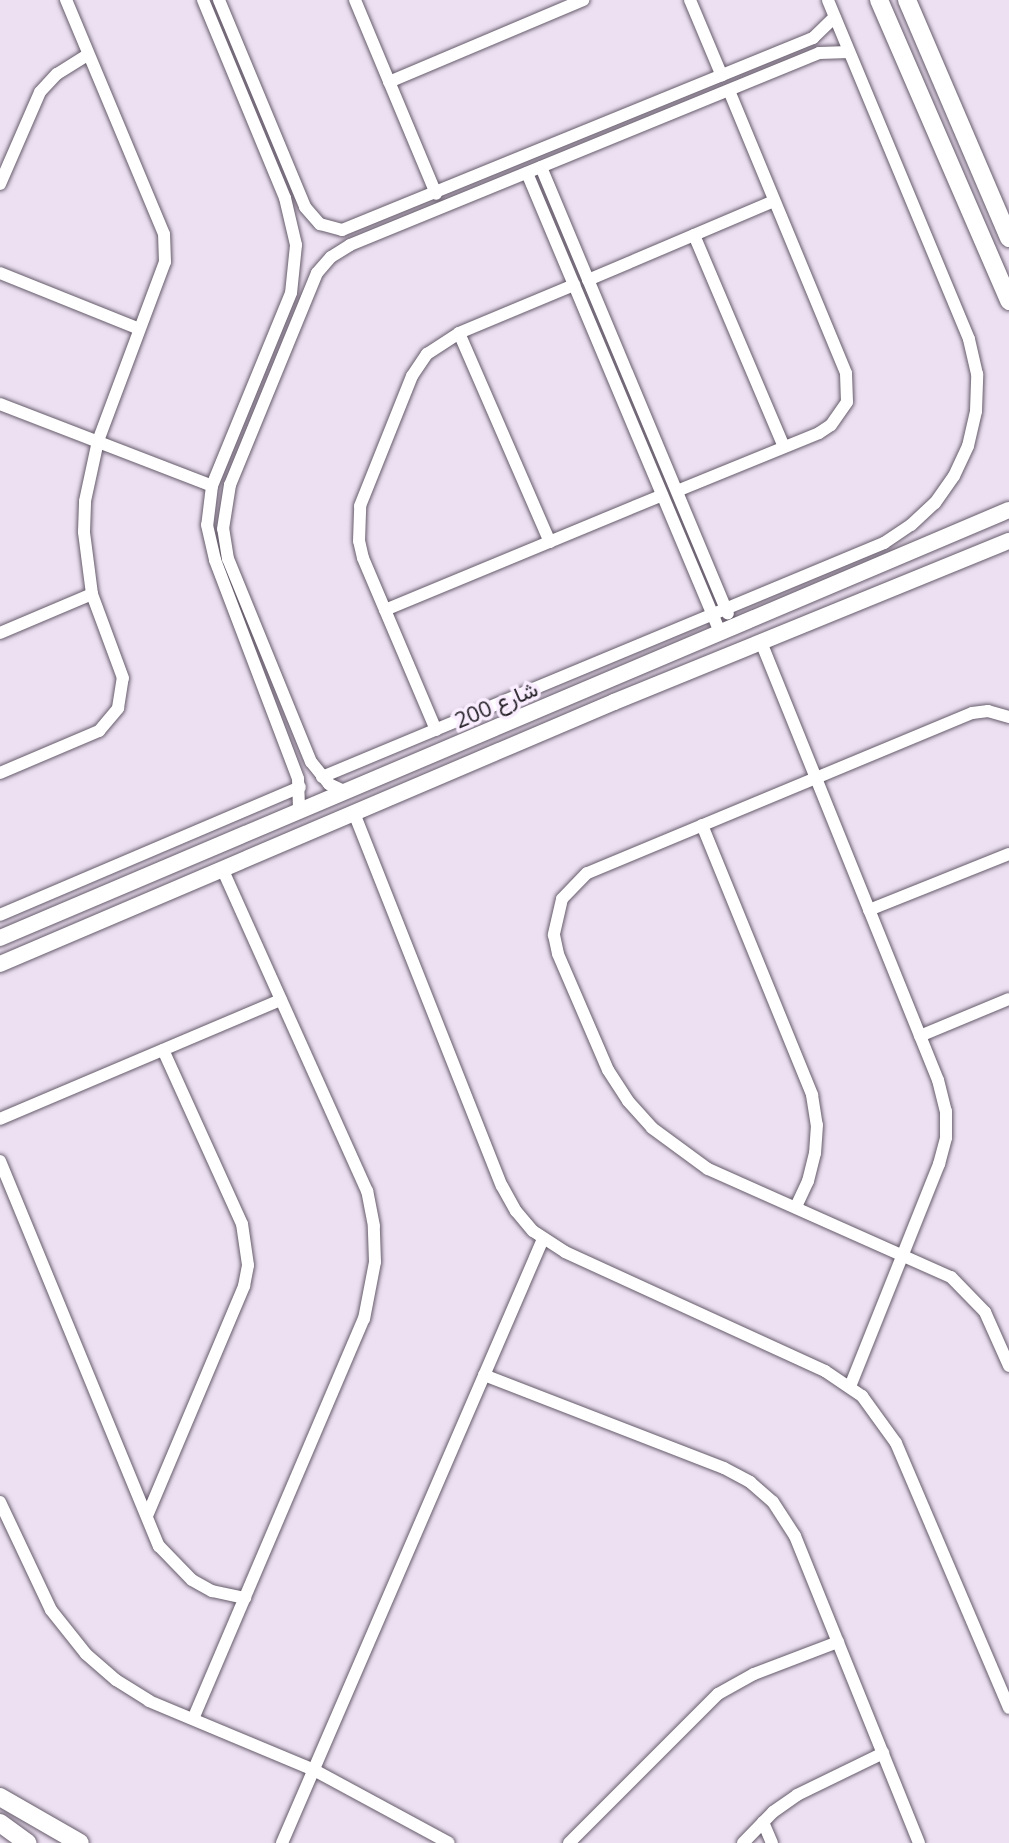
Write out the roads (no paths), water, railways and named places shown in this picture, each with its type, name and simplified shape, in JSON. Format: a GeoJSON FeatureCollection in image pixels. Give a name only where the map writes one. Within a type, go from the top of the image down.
{"type":"FeatureCollection","features":[{"type":"Feature","properties":{"kind":"main road"},"geometry":{"type":"LineString","coordinates":[[879,0],[1009,301]]}},
{"type":"Feature","properties":{"kind":"main road"},"geometry":{"type":"LineString","coordinates":[[907,0],[1009,238]]}},
{"type":"Feature","properties":{"kind":"main road"},"geometry":{"type":"LineString","coordinates":[[0,1797],[80,1843]]}},
{"type":"Feature","properties":{"kind":"main road"},"geometry":{"type":"LineString","coordinates":[[0,1823],[28,1843]]}},
{"type":"Feature","properties":{"kind":"street"},"geometry":{"type":"LineString","coordinates":[[0,773],[99,731],[118,708],[123,678],[92,594],[84,517],[90,471],[98,441],[165,262],[164,234],[66,0]]}},
{"type":"Feature","properties":{"kind":"street"},"geometry":{"type":"LineString","coordinates":[[203,0],[285,198],[296,245],[291,293],[212,486],[208,506],[209,543],[300,787],[299,812]]}},
{"type":"Feature","properties":{"kind":"street"},"geometry":{"type":"LineString","coordinates":[[219,0],[311,217],[331,229],[353,228],[813,38],[835,17]]}},
{"type":"Feature","properties":{"kind":"street"},"geometry":{"type":"LineString","coordinates":[[355,0],[436,194]]}},
{"type":"Feature","properties":{"kind":"street"},"geometry":{"type":"LineString","coordinates":[[389,82],[583,0]]}},
{"type":"Feature","properties":{"kind":"street"},"geometry":{"type":"LineString","coordinates":[[690,0],[722,76]]}},
{"type":"Feature","properties":{"kind":"street"},"geometry":{"type":"LineString","coordinates":[[322,777],[884,543],[911,525],[935,503],[954,476],[968,446],[976,411],[977,374],[969,339],[828,0]]}},
{"type":"Feature","properties":{"kind":"street"},"geometry":{"type":"LineString","coordinates":[[346,792],[322,777],[311,762],[228,559],[223,514],[230,485],[313,283],[331,257],[350,245],[819,53],[849,52]]}},
{"type":"Feature","properties":{"kind":"street"},"geometry":{"type":"LineString","coordinates":[[0,184],[40,92],[57,74],[88,55]]}},
{"type":"Feature","properties":{"kind":"street"},"geometry":{"type":"LineString","coordinates":[[677,491],[831,425],[847,402],[849,387],[846,373],[729,91]]}},
{"type":"Feature","properties":{"kind":"street"},"geometry":{"type":"LineString","coordinates":[[541,167],[726,608],[728,630]]}},
{"type":"Feature","properties":{"kind":"street"},"geometry":{"type":"LineString","coordinates":[[527,173],[712,614],[728,630]]}},
{"type":"Feature","properties":{"kind":"street"},"geometry":{"type":"LineString","coordinates":[[588,280],[774,201]]}},
{"type":"Feature","properties":{"kind":"street"},"geometry":{"type":"LineString","coordinates":[[694,235],[784,447]]}},
{"type":"Feature","properties":{"kind":"street"},"geometry":{"type":"LineString","coordinates":[[0,273],[139,329]]}},
{"type":"Feature","properties":{"kind":"street"},"geometry":{"type":"LineString","coordinates":[[436,730],[363,558],[359,541],[360,506],[412,376],[427,354],[459,333],[574,285]]}},
{"type":"Feature","properties":{"kind":"street"},"geometry":{"type":"LineString","coordinates":[[459,333],[550,542]]}},
{"type":"Feature","properties":{"kind":"street"},"geometry":{"type":"LineString","coordinates":[[0,404],[212,486]]}},
{"type":"Feature","properties":{"kind":"street"},"geometry":{"type":"LineString","coordinates":[[385,610],[662,495]]}},
{"type":"Feature","properties":{"kind":"street","name":"شارع 200"},"geometry":{"type":"LineString","coordinates":[[0,938],[1009,510]]}},
{"type":"Feature","properties":{"kind":"street","name":"شارع 200"},"geometry":{"type":"LineString","coordinates":[[0,964],[761,642],[1009,541]]}},
{"type":"Feature","properties":{"kind":"street"},"geometry":{"type":"LineString","coordinates":[[0,633],[92,594]]}},
{"type":"Feature","properties":{"kind":"street"},"geometry":{"type":"LineString","coordinates":[[761,642],[944,1100],[946,1138],[850,1387]]}},
{"type":"Feature","properties":{"kind":"street"},"geometry":{"type":"LineString","coordinates":[[1009,717],[988,711],[972,713],[580,878],[558,908],[555,944],[608,1070],[639,1115],[693,1161],[940,1270],[972,1295],[985,1312],[1009,1366]]}},
{"type":"Feature","properties":{"kind":"street"},"geometry":{"type":"LineString","coordinates":[[0,915],[300,787]]}},
{"type":"Feature","properties":{"kind":"street"},"geometry":{"type":"LineString","coordinates":[[354,813],[502,1186],[516,1211],[543,1239],[825,1371],[850,1387],[872,1407],[896,1443],[1009,1708]]}},
{"type":"Feature","properties":{"kind":"street"},"geometry":{"type":"LineString","coordinates":[[702,825],[812,1095],[817,1125],[815,1153],[796,1207]]}},
{"type":"Feature","properties":{"kind":"street"},"geometry":{"type":"LineString","coordinates":[[869,910],[1009,854]]}},
{"type":"Feature","properties":{"kind":"street"},"geometry":{"type":"LineString","coordinates":[[193,1719],[364,1319],[375,1262],[374,1226],[367,1191],[222,869]]}},
{"type":"Feature","properties":{"kind":"street"},"geometry":{"type":"LineString","coordinates":[[920,1036],[1009,999]]}},
{"type":"Feature","properties":{"kind":"street"},"geometry":{"type":"LineString","coordinates":[[0,1119],[281,1000]]}},
{"type":"Feature","properties":{"kind":"street"},"geometry":{"type":"LineString","coordinates":[[147,1516],[244,1286],[248,1265],[242,1224],[163,1050]]}},
{"type":"Feature","properties":{"kind":"street"},"geometry":{"type":"LineString","coordinates":[[0,1161],[159,1546],[182,1573],[212,1591],[245,1598]]}},
{"type":"Feature","properties":{"kind":"street"},"geometry":{"type":"LineString","coordinates":[[282,1843],[543,1239]]}},
{"type":"Feature","properties":{"kind":"street"},"geometry":{"type":"LineString","coordinates":[[484,1375],[724,1468],[750,1482],[773,1502],[790,1525],[919,1843]]}},
{"type":"Feature","properties":{"kind":"street"},"geometry":{"type":"LineString","coordinates":[[0,1502],[42,1595],[73,1639],[132,1691],[314,1770],[449,1843]]}},
{"type":"Feature","properties":{"kind":"street"},"geometry":{"type":"LineString","coordinates":[[569,1843],[718,1694],[754,1674],[838,1642]]}},
{"type":"Feature","properties":{"kind":"street"},"geometry":{"type":"LineString","coordinates":[[743,1843],[763,1822],[797,1795],[883,1753]]}},
{"type":"Feature","properties":{"kind":"street"},"geometry":{"type":"LineString","coordinates":[[763,1822],[772,1843]]}}]}
